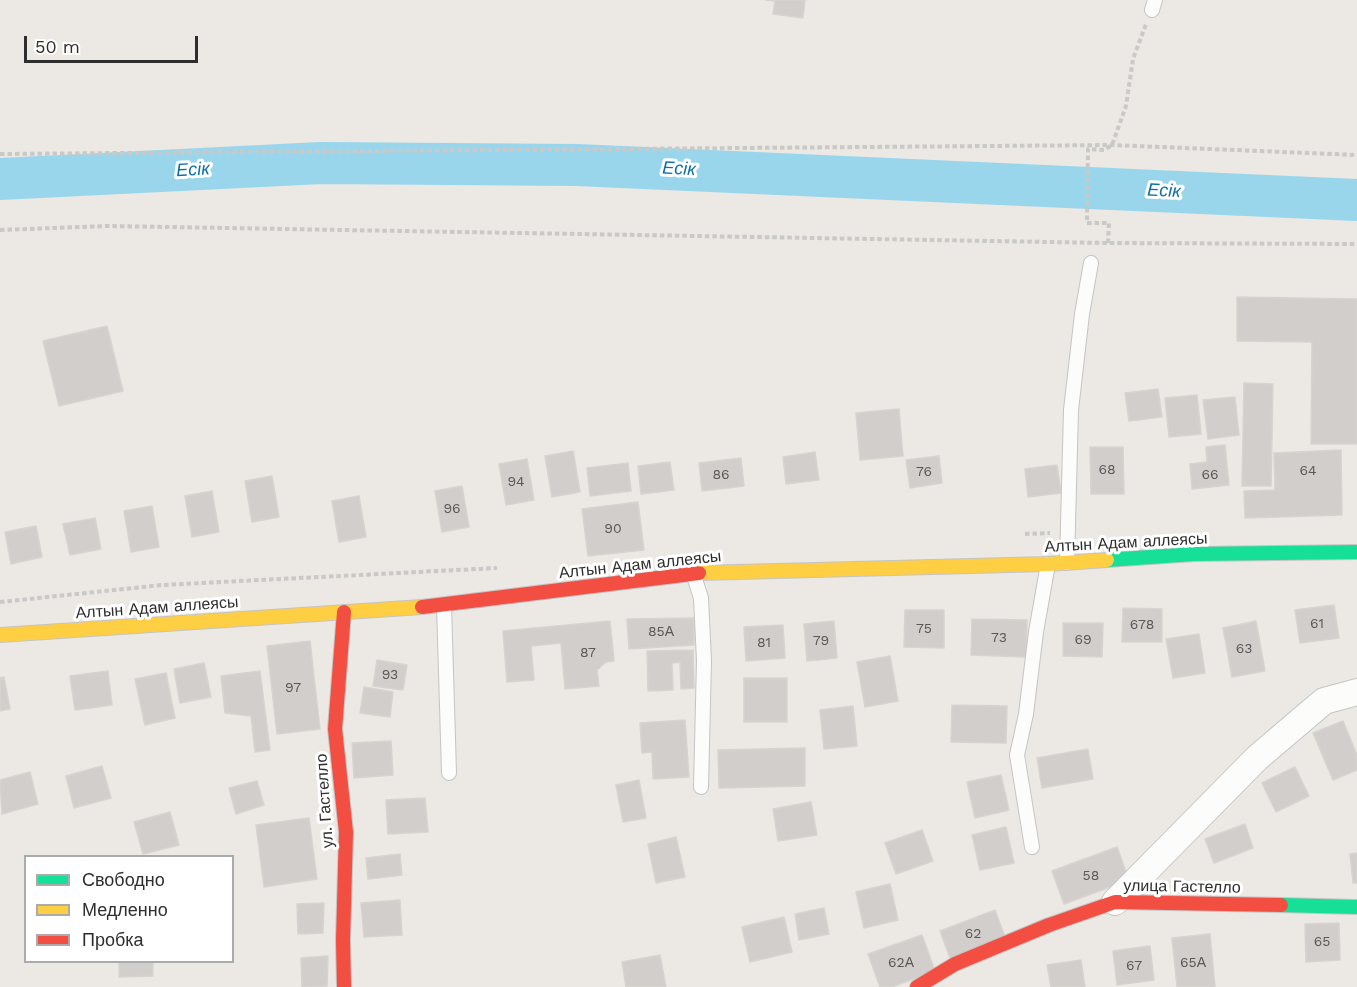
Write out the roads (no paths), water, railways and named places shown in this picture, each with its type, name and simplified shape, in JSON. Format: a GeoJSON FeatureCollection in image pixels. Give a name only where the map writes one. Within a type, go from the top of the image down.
{"type":"FeatureCollection","features":[{"type":"Feature","properties":{"kind":"main road","name":"Алтын Адам аллеясы"},"geometry":{"type":"LineString","coordinates":[[0,635],[444,605],[693,573],[1048,564],[1194,554],[1357,552]]}},
{"type":"Feature","properties":{"kind":"main road","name":"ул. Гастелло"},"geometry":{"type":"LineString","coordinates":[[344,612],[335,729],[346,832],[344,987]]}},
{"type":"Feature","properties":{"kind":"main road","name":"улица Гастелло"},"geometry":{"type":"LineString","coordinates":[[917,987],[955,964],[1049,925],[1114,902],[1357,907]]}},
{"type":"Feature","properties":{"kind":"street"},"geometry":{"type":"LineString","coordinates":[[1114,902],[1257,758],[1324,701],[1357,692]]}},
{"type":"Feature","properties":{"kind":"lane"},"geometry":{"type":"LineString","coordinates":[[1067,563],[1071,410],[1082,314],[1091,263]]}},
{"type":"Feature","properties":{"kind":"lane"},"geometry":{"type":"LineString","coordinates":[[1032,847],[1017,755],[1026,714],[1036,632],[1048,564]]}},
{"type":"Feature","properties":{"kind":"lane"},"geometry":{"type":"LineString","coordinates":[[693,573],[701,598],[704,661],[701,787]]}},
{"type":"Feature","properties":{"kind":"lane"},"geometry":{"type":"LineString","coordinates":[[444,605],[449,773]]}},
{"type":"Feature","properties":{"kind":"waterway","name":"Есік"},"geometry":{"type":"LineString","coordinates":[[0,179],[321,163],[577,165],[1357,200]]}}]}
